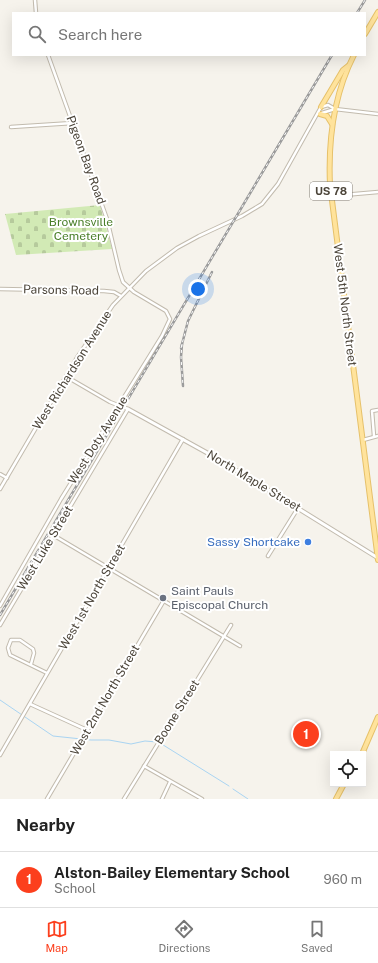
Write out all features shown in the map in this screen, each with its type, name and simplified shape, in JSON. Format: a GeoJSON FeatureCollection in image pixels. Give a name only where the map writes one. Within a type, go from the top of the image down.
{"type":"FeatureCollection","features":[{"type":"Feature","properties":{"kind":"main road"},"geometry":{"type":"LineString","coordinates":[[366,32],[378,12]]}},
{"type":"Feature","properties":{"kind":"main road","name":"West 5th North Street"},"geometry":{"type":"LineString","coordinates":[[354,56],[335,109],[329,158],[332,196],[378,559]]}},
{"type":"Feature","properties":{"kind":"main road"},"geometry":{"type":"LineString","coordinates":[[321,107],[343,70],[349,66]]}},
{"type":"Feature","properties":{"kind":"main road"},"geometry":{"type":"LineString","coordinates":[[320,114],[327,116],[332,124]]}},
{"type":"Feature","properties":{"kind":"main road"},"geometry":{"type":"LineString","coordinates":[[363,751],[378,717]]}},
{"type":"Feature","properties":{"kind":"main road"},"geometry":{"type":"LineString","coordinates":[[336,799],[342,787]]}},
{"type":"Feature","properties":{"kind":"street"},"geometry":{"type":"LineString","coordinates":[[35,0],[36,12]]}},
{"type":"Feature","properties":{"kind":"street","name":"Pigeon Bay Road"},"geometry":{"type":"LineString","coordinates":[[48,56],[107,219],[123,282],[129,288]]}},
{"type":"Feature","properties":{"kind":"street"},"geometry":{"type":"LineString","coordinates":[[321,107],[328,105],[335,109],[378,114]]}},
{"type":"Feature","properties":{"kind":"street","name":"West Richardson Avenue"},"geometry":{"type":"LineString","coordinates":[[0,489],[96,327],[121,296],[146,271],[177,248],[242,216],[262,204],[278,184],[321,107]]}},
{"type":"Feature","properties":{"kind":"street"},"geometry":{"type":"LineString","coordinates":[[320,114],[335,109]]}},
{"type":"Feature","properties":{"kind":"street","name":"West Richardson Avenue"},"geometry":{"type":"LineString","coordinates":[[313,122],[320,114]]}},
{"type":"Feature","properties":{"kind":"street"},"geometry":{"type":"LineString","coordinates":[[11,128],[73,123]]}},
{"type":"Feature","properties":{"kind":"street"},"geometry":{"type":"LineString","coordinates":[[332,196],[378,192]]}},
{"type":"Feature","properties":{"kind":"street","name":"West Doty Avenue"},"geometry":{"type":"LineString","coordinates":[[0,606],[61,499],[162,336],[170,319],[166,311],[129,288]]}},
{"type":"Feature","properties":{"kind":"street","name":"Parsons Road"},"geometry":{"type":"LineString","coordinates":[[0,289],[104,291],[114,292],[121,296]]}},
{"type":"Feature","properties":{"kind":"street"},"geometry":{"type":"LineString","coordinates":[[66,377],[119,406],[128,409]]}},
{"type":"Feature","properties":{"kind":"street","name":"North Maple Street"},"geometry":{"type":"LineString","coordinates":[[128,409],[184,439],[298,507],[378,559]]}},
{"type":"Feature","properties":{"kind":"street","name":"West Luke Street"},"geometry":{"type":"LineString","coordinates":[[0,625],[128,409]]}},
{"type":"Feature","properties":{"kind":"street"},"geometry":{"type":"LineString","coordinates":[[374,436],[372,411],[378,410]]}},
{"type":"Feature","properties":{"kind":"street"},"geometry":{"type":"LineString","coordinates":[[362,440],[378,436]]}},
{"type":"Feature","properties":{"kind":"street","name":"West 1st North Street"},"geometry":{"type":"LineString","coordinates":[[0,755],[184,439]]}},
{"type":"Feature","properties":{"kind":"street"},"geometry":{"type":"LineString","coordinates":[[0,474],[7,478]]}},
{"type":"Feature","properties":{"kind":"street"},"geometry":{"type":"LineString","coordinates":[[268,556],[298,507]]}},
{"type":"Feature","properties":{"kind":"street"},"geometry":{"type":"LineString","coordinates":[[53,535],[163,602],[240,646]]}},
{"type":"Feature","properties":{"kind":"street","name":"West 2nd North Street"},"geometry":{"type":"LineString","coordinates":[[48,799],[163,602]]}},
{"type":"Feature","properties":{"kind":"street","name":"Boone Street"},"geometry":{"type":"LineString","coordinates":[[124,799],[231,625]]}},
{"type":"Feature","properties":{"kind":"street"},"geometry":{"type":"LineString","coordinates":[[31,664],[34,653],[33,649],[20,640],[11,640],[8,648],[10,655],[47,673]]}},
{"type":"Feature","properties":{"kind":"street"},"geometry":{"type":"LineString","coordinates":[[30,704],[87,730]]}},
{"type":"Feature","properties":{"kind":"street"},"geometry":{"type":"LineString","coordinates":[[144,766],[202,799]]}},
{"type":"Feature","properties":{"kind":"street"},"geometry":{"type":"LineString","coordinates":[[162,799],[170,782]]}},
{"type":"Feature","properties":{"kind":"green space","name":"Brownsville Cemetery"},"geometry":{"type":"Polygon","coordinates":[[[100,205],[112,249],[16,255],[5,214],[100,205]]]}},
{"type":"Feature","properties":{"kind":"waterway"},"geometry":{"type":"LineString","coordinates":[[0,700],[53,736],[91,740],[109,740],[131,744],[145,741],[157,742]]}},
{"type":"Feature","properties":{"kind":"waterway"},"geometry":{"type":"LineString","coordinates":[[160,743],[229,786]]}},
{"type":"Feature","properties":{"kind":"waterway"},"geometry":{"type":"LineString","coordinates":[[233,789],[248,799]]}},
{"type":"Feature","properties":{"kind":"railway"},"geometry":{"type":"LineString","coordinates":[[358,12],[365,0]]}},
{"type":"Feature","properties":{"kind":"railway"},"geometry":{"type":"LineString","coordinates":[[0,615],[331,56]]}},
{"type":"Feature","properties":{"kind":"railway"},"geometry":{"type":"LineString","coordinates":[[181,348],[188,321],[212,272]]}},
{"type":"Feature","properties":{"kind":"railway"},"geometry":{"type":"LineString","coordinates":[[182,344],[181,357],[183,386]]}},
{"type":"Feature","properties":{"kind":"place","name":"Sassy Shortcake"},"geometry":{"type":"Point","coordinates":[308,542]}},
{"type":"Feature","properties":{"kind":"place","name":"Saint Pauls Episcopal Church"},"geometry":{"type":"Point","coordinates":[163,598]}},
{"type":"Feature","properties":{"kind":"place","name":"Alston-Bailey Elementary School"},"geometry":{"type":"Point","coordinates":[306,734]}}]}
